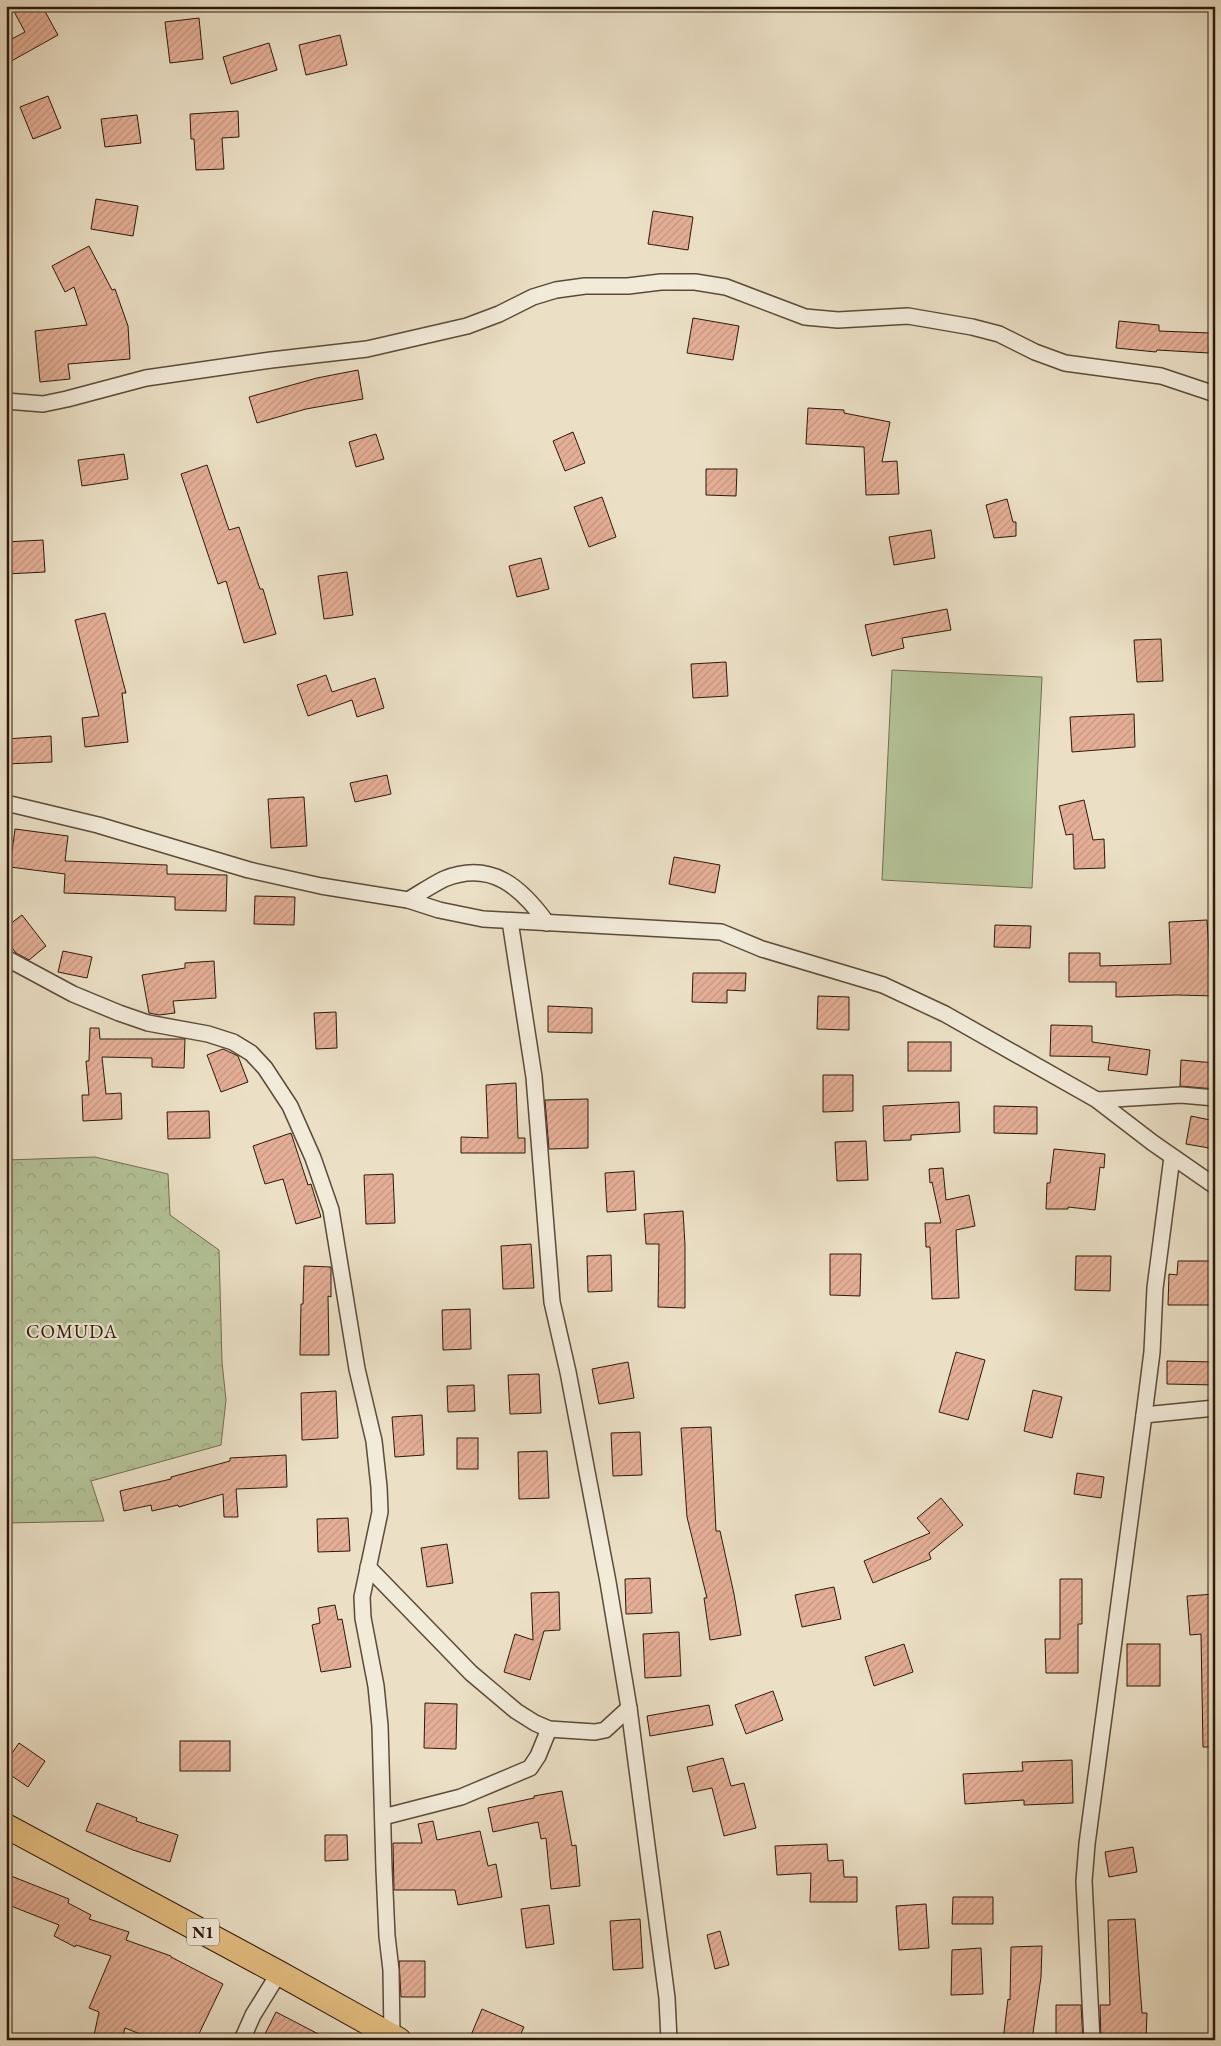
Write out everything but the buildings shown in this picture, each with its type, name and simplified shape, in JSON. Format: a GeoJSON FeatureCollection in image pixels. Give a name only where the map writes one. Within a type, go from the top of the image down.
{"type":"FeatureCollection","features":[{"type":"Feature","properties":{"kind":"main road","name":"N1"},"geometry":{"type":"LineString","coordinates":[[6,1826],[396,2038]]}},
{"type":"Feature","properties":{"kind":"street"},"geometry":{"type":"LineString","coordinates":[[6,401],[43,404],[146,378],[271,360],[367,349],[467,326],[499,314],[533,297],[556,290],[585,286],[628,286],[662,282],[695,282],[726,287],[805,317],[838,320],[908,316],[972,327],[999,334],[1035,352],[1065,363],[1161,376],[1215,394]]}},
{"type":"Feature","properties":{"kind":"street"},"geometry":{"type":"LineString","coordinates":[[6,803],[98,825],[249,870],[321,886],[408,900],[439,910],[483,919],[721,932],[762,949],[883,985],[945,1014],[1097,1100],[1172,1157],[1215,1186]]}},
{"type":"Feature","properties":{"kind":"street"},"geometry":{"type":"LineString","coordinates":[[408,900],[444,880],[470,873],[488,873],[504,880],[520,891],[532,902],[547,923]]}},
{"type":"Feature","properties":{"kind":"street"},"geometry":{"type":"LineString","coordinates":[[510,921],[534,1077],[552,1302],[568,1372],[608,1582],[628,1708],[667,1998],[669,2040]]}},
{"type":"Feature","properties":{"kind":"street"},"geometry":{"type":"LineString","coordinates":[[6,958],[73,994],[119,1013],[148,1022],[208,1034],[233,1042],[251,1053],[265,1068],[290,1106],[313,1158],[331,1210],[357,1369],[374,1441],[379,1486],[380,1512],[362,1597],[363,1618],[376,1686],[380,1726],[383,1817],[396,2038]]}},
{"type":"Feature","properties":{"kind":"street"},"geometry":{"type":"LineString","coordinates":[[1097,1100],[1181,1095],[1215,1098]]}},
{"type":"Feature","properties":{"kind":"street"},"geometry":{"type":"LineString","coordinates":[[1092,2040],[1084,1881],[1087,1844],[1152,1352],[1154,1288],[1172,1157]]}},
{"type":"Feature","properties":{"kind":"street"},"geometry":{"type":"LineString","coordinates":[[1144,1415],[1215,1408]]}},
{"type":"Feature","properties":{"kind":"street"},"geometry":{"type":"LineString","coordinates":[[368,1567],[471,1673],[516,1711],[535,1723],[550,1729],[584,1732],[605,1730],[628,1708]]}},
{"type":"Feature","properties":{"kind":"street"},"geometry":{"type":"LineString","coordinates":[[383,1817],[461,1797],[530,1768],[538,1756],[550,1729]]}},
{"type":"Feature","properties":{"kind":"street"},"geometry":{"type":"LineString","coordinates":[[242,2040],[253,2015],[279,1973]]}},
{"type":"Feature","properties":{"kind":"green space"},"geometry":{"type":"Polygon","coordinates":[[[892,670],[1042,677],[1032,888],[882,880],[892,670]]]}},
{"type":"Feature","properties":{"kind":"green space"},"geometry":{"type":"Polygon","coordinates":[[[95,1157],[168,1174],[170,1215],[219,1250],[222,1362],[226,1400],[221,1445],[91,1481],[104,1521],[6,1523],[12,1481],[6,1472],[6,1160],[95,1157]]]}},
{"type":"Feature","properties":{"kind":"district","name":"COMUDA"},"geometry":{"type":"Point","coordinates":[72,1331]}}]}
